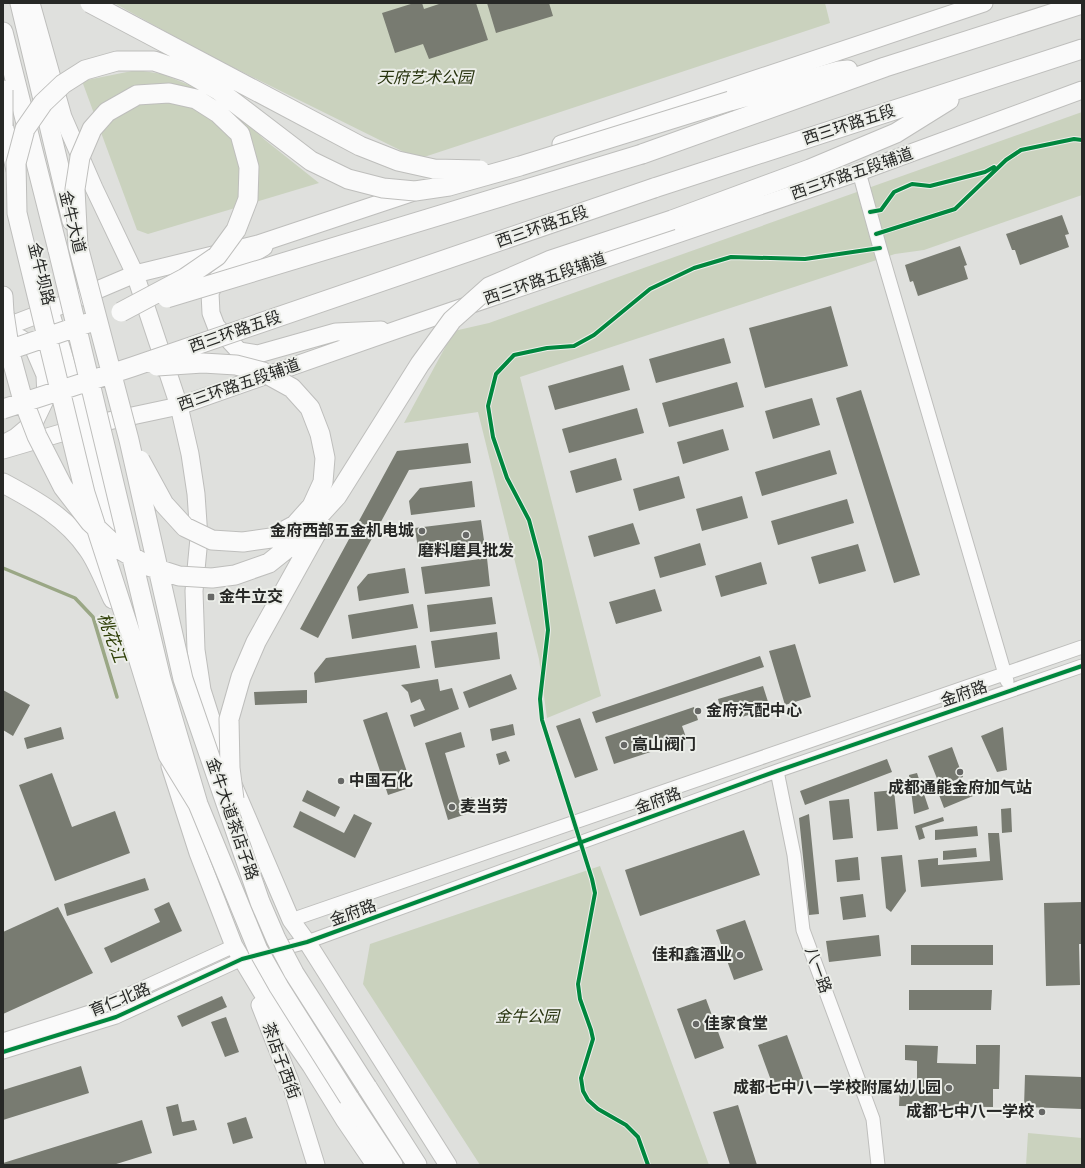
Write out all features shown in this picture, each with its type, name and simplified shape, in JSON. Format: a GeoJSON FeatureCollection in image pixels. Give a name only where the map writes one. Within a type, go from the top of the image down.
{"type":"FeatureCollection","features":[{"type":"Feature","properties":{"kind":"highway","name":"金牛大道"},"geometry":{"type":"LineString","coordinates":[[20,3],[78,246],[129,440]]}},
{"type":"Feature","properties":{"kind":"highway"},"geometry":{"type":"LineString","coordinates":[[90,3],[360,146],[398,162],[434,169],[475,171],[520,166]]}},
{"type":"Feature","properties":{"kind":"highway"},"geometry":{"type":"LineString","coordinates":[[3,352],[121,312],[642,154],[885,67],[1082,4]]}},
{"type":"Feature","properties":{"kind":"highway","name":"金牛大道"},"geometry":{"type":"LineString","coordinates":[[3,32],[56,242],[103,441]]}},
{"type":"Feature","properties":{"kind":"highway","name":"西三环路五段"},"geometry":{"type":"LineString","coordinates":[[3,409],[132,367],[654,188],[1082,49]]}},
{"type":"Feature","properties":{"kind":"highway"},"geometry":{"type":"LineString","coordinates":[[198,804],[168,755],[86,492],[17,213],[16,163],[25,129],[43,103],[63,84],[85,70],[117,61],[154,61],[188,72],[218,90],[311,161],[348,179],[383,188],[415,191],[449,186],[520,166],[730,101],[839,71],[885,67]]}},
{"type":"Feature","properties":{"kind":"highway"},"geometry":{"type":"LineString","coordinates":[[239,836],[230,768],[229,719],[241,677],[256,642],[337,496],[420,364],[452,320],[488,287],[551,260],[672,220],[810,169],[896,133],[971,85]]}},
{"type":"Feature","properties":{"kind":"highway"},"geometry":{"type":"LineString","coordinates":[[3,90],[3,126]]}},
{"type":"Feature","properties":{"kind":"highway"},"geometry":{"type":"LineString","coordinates":[[78,246],[75,189],[80,157],[92,129],[107,112],[137,95],[169,93],[196,99],[218,113],[240,134],[250,167],[248,199],[236,230],[217,256],[185,278],[121,312]]}},
{"type":"Feature","properties":{"kind":"highway"},"geometry":{"type":"LineString","coordinates":[[3,296],[10,353],[22,397],[37,436],[63,486],[90,522],[119,549],[148,566],[179,576],[212,578],[235,575],[269,563],[294,543],[337,496]]}},
{"type":"Feature","properties":{"kind":"highway"},"geometry":{"type":"LineString","coordinates":[[129,440],[164,504],[185,527],[212,540],[243,542],[271,538],[283,532],[295,525],[312,506],[323,482],[325,458],[320,434],[310,408],[292,388],[262,372],[236,365],[203,363],[132,367]]}},
{"type":"Feature","properties":{"kind":"highway","name":"金牛大道茶店子路"},"geometry":{"type":"LineString","coordinates":[[129,440],[183,679],[239,836],[260,902],[276,939],[294,973],[417,1165]]}},
{"type":"Feature","properties":{"kind":"highway","name":"金牛大道茶店子路"},"geometry":{"type":"LineString","coordinates":[[103,441],[161,679],[198,804],[258,950],[279,987],[393,1165]]}},
{"type":"Feature","properties":{"kind":"highway"},"geometry":{"type":"LineString","coordinates":[[3,483],[45,507],[67,525],[89,549],[132,638]]}},
{"type":"Feature","properties":{"kind":"main road"},"geometry":{"type":"LineString","coordinates":[[31,3],[63,117],[94,188],[135,274],[179,406],[190,454],[196,494],[199,538],[194,598],[196,650],[202,690],[229,775],[291,920],[307,942],[448,1165]]}},
{"type":"Feature","properties":{"kind":"main road"},"geometry":{"type":"LineString","coordinates":[[3,328],[135,274],[258,244],[984,3]]}},
{"type":"Feature","properties":{"kind":"main road","name":"西三环路五段辅道"},"geometry":{"type":"LineString","coordinates":[[3,450],[85,426],[179,406],[859,172],[1082,90]]}},
{"type":"Feature","properties":{"kind":"main road","name":"金牛坝路"},"geometry":{"type":"LineString","coordinates":[[3,120],[50,310],[85,426]]}},
{"type":"Feature","properties":{"kind":"main road"},"geometry":{"type":"LineString","coordinates":[[285,235],[228,270],[217,279],[210,293],[211,313],[216,326],[239,351],[258,354],[336,332],[400,329]]}},
{"type":"Feature","properties":{"kind":"main road"},"geometry":{"type":"LineString","coordinates":[[3,336],[20,338],[33,347],[45,375],[46,398],[35,421],[16,437],[3,444]]}},
{"type":"Feature","properties":{"kind":"main road"},"geometry":{"type":"LineString","coordinates":[[98,483],[143,669],[162,737],[198,853],[238,952],[275,1014],[311,1066],[345,1121],[376,1165]]}},
{"type":"Feature","properties":{"kind":"main road","name":"金府路"},"geometry":{"type":"LineString","coordinates":[[238,952],[291,920]]}},
{"type":"Feature","properties":{"kind":"main road","name":"茶店子西街"},"geometry":{"type":"LineString","coordinates":[[238,952],[290,1081],[316,1165]]}},
{"type":"Feature","properties":{"kind":"street"},"geometry":{"type":"LineString","coordinates":[[859,172],[884,263],[1010,691]]}},
{"type":"Feature","properties":{"kind":"street"},"geometry":{"type":"LineString","coordinates":[[85,426],[98,483]]}},
{"type":"Feature","properties":{"kind":"street","name":"金府路"},"geometry":{"type":"LineString","coordinates":[[291,920],[1082,647]]}},
{"type":"Feature","properties":{"kind":"street","name":"金府路"},"geometry":{"type":"LineString","coordinates":[[238,952],[307,942],[776,771],[1082,666]]}},
{"type":"Feature","properties":{"kind":"street","name":"八一路"},"geometry":{"type":"LineString","coordinates":[[776,771],[794,855],[803,930],[873,1119],[878,1165]]}},
{"type":"Feature","properties":{"kind":"street"},"geometry":{"type":"LineString","coordinates":[[3,1040],[90,1012],[238,952]]}},
{"type":"Feature","properties":{"kind":"street","name":"育仁北路"},"geometry":{"type":"LineString","coordinates":[[3,1052],[116,1017],[238,952]]}},
{"type":"Feature","properties":{"kind":"green space","name":"天府艺术公园"},"geometry":{"type":"Polygon","coordinates":[[[114,3],[825,3],[830,23],[418,159],[206,54],[114,3]]]}},
{"type":"Feature","properties":{"kind":"green space"},"geometry":{"type":"Polygon","coordinates":[[[137,70],[162,74],[194,87],[235,112],[265,140],[319,183],[148,234],[137,230],[82,81],[137,70]]]}},
{"type":"Feature","properties":{"kind":"green space"},"geometry":{"type":"Polygon","coordinates":[[[1082,112],[1082,195],[924,250],[895,254],[520,377],[601,696],[547,718],[539,659],[478,412],[404,423],[454,331],[489,323],[1082,112]]]}},
{"type":"Feature","properties":{"kind":"green space","name":"金牛公园"},"geometry":{"type":"Polygon","coordinates":[[[600,866],[709,1165],[480,1165],[363,984],[370,944],[600,866]]]}},
{"type":"Feature","properties":{"kind":"green space"},"geometry":{"type":"Polygon","coordinates":[[[1028,1133],[1082,1138],[1082,1165],[1026,1165],[1028,1133]]]}},
{"type":"Feature","properties":{"kind":"building"},"geometry":{"type":"Polygon","coordinates":[[[414,3],[422,3],[424,9],[442,3],[476,3],[488,40],[429,59],[423,44],[395,53],[382,13],[414,3]]]}},
{"type":"Feature","properties":{"kind":"building"},"geometry":{"type":"Polygon","coordinates":[[[487,3],[549,3],[553,16],[496,33],[487,3]]]}},
{"type":"Feature","properties":{"kind":"building"},"geometry":{"type":"Polygon","coordinates":[[[1062,215],[1069,234],[1065,235],[1069,247],[1020,265],[1015,250],[1012,250],[1006,234],[1062,215]]]}},
{"type":"Feature","properties":{"kind":"building"},"geometry":{"type":"Polygon","coordinates":[[[960,246],[967,265],[964,266],[968,279],[918,296],[913,281],[910,282],[905,265],[960,246]]]}},
{"type":"Feature","properties":{"kind":"building"},"geometry":{"type":"Polygon","coordinates":[[[831,306],[848,366],[765,388],[749,328],[831,306]]]}},
{"type":"Feature","properties":{"kind":"building"},"geometry":{"type":"Polygon","coordinates":[[[724,338],[731,363],[656,383],[649,359],[724,338]]]}},
{"type":"Feature","properties":{"kind":"building"},"geometry":{"type":"Polygon","coordinates":[[[623,365],[630,390],[555,410],[548,386],[623,365]]]}},
{"type":"Feature","properties":{"kind":"building"},"geometry":{"type":"Polygon","coordinates":[[[737,382],[744,407],[669,427],[662,403],[737,382]]]}},
{"type":"Feature","properties":{"kind":"building"},"geometry":{"type":"Polygon","coordinates":[[[861,390],[920,575],[894,583],[836,398],[861,390]]]}},
{"type":"Feature","properties":{"kind":"building"},"geometry":{"type":"Polygon","coordinates":[[[812,398],[820,425],[773,439],[765,411],[812,398]]]}},
{"type":"Feature","properties":{"kind":"building"},"geometry":{"type":"Polygon","coordinates":[[[637,408],[644,433],[569,453],[562,429],[637,408]]]}},
{"type":"Feature","properties":{"kind":"building"},"geometry":{"type":"Polygon","coordinates":[[[723,429],[729,450],[683,464],[677,442],[723,429]]]}},
{"type":"Feature","properties":{"kind":"building"},"geometry":{"type":"Polygon","coordinates":[[[468,443],[471,463],[409,470],[318,638],[300,629],[397,451],[468,443]]]}},
{"type":"Feature","properties":{"kind":"building"},"geometry":{"type":"Polygon","coordinates":[[[830,450],[837,474],[762,496],[755,472],[830,450]]]}},
{"type":"Feature","properties":{"kind":"building"},"geometry":{"type":"Polygon","coordinates":[[[616,458],[622,480],[576,493],[570,471],[616,458]]]}},
{"type":"Feature","properties":{"kind":"building"},"geometry":{"type":"Polygon","coordinates":[[[679,476],[685,498],[639,511],[633,489],[679,476]]]}},
{"type":"Feature","properties":{"kind":"building"},"geometry":{"type":"Polygon","coordinates":[[[472,481],[475,507],[411,515],[409,501],[420,488],[472,481]]]}},
{"type":"Feature","properties":{"kind":"building"},"geometry":{"type":"Polygon","coordinates":[[[742,496],[748,518],[702,531],[696,509],[742,496]]]}},
{"type":"Feature","properties":{"kind":"building"},"geometry":{"type":"Polygon","coordinates":[[[847,499],[854,523],[778,545],[771,521],[847,499]]]}},
{"type":"Feature","properties":{"kind":"building"},"geometry":{"type":"Polygon","coordinates":[[[481,520],[485,547],[419,556],[415,528],[481,520]]]}},
{"type":"Feature","properties":{"kind":"building"},"geometry":{"type":"Polygon","coordinates":[[[633,523],[640,544],[594,557],[588,536],[633,523]]]}},
{"type":"Feature","properties":{"kind":"building"},"geometry":{"type":"Polygon","coordinates":[[[700,543],[706,565],[660,578],[654,557],[700,543]]]}},
{"type":"Feature","properties":{"kind":"building"},"geometry":{"type":"Polygon","coordinates":[[[858,544],[866,571],[819,584],[811,557],[858,544]]]}},
{"type":"Feature","properties":{"kind":"building"},"geometry":{"type":"Polygon","coordinates":[[[487,558],[490,586],[425,594],[421,567],[487,558]]]}},
{"type":"Feature","properties":{"kind":"building"},"geometry":{"type":"Polygon","coordinates":[[[761,562],[767,584],[721,597],[715,576],[761,562]]]}},
{"type":"Feature","properties":{"kind":"building"},"geometry":{"type":"Polygon","coordinates":[[[405,568],[409,593],[359,601],[357,587],[368,574],[405,568]]]}},
{"type":"Feature","properties":{"kind":"building"},"geometry":{"type":"Polygon","coordinates":[[[655,589],[662,611],[616,624],[609,602],[655,589]]]}},
{"type":"Feature","properties":{"kind":"building"},"geometry":{"type":"Polygon","coordinates":[[[492,597],[496,624],[430,632],[427,605],[492,597]]]}},
{"type":"Feature","properties":{"kind":"building"},"geometry":{"type":"Polygon","coordinates":[[[413,604],[418,628],[352,639],[348,615],[413,604]]]}},
{"type":"Feature","properties":{"kind":"building"},"geometry":{"type":"Polygon","coordinates":[[[497,632],[500,659],[435,668],[431,641],[497,632]]]}},
{"type":"Feature","properties":{"kind":"building"},"geometry":{"type":"Polygon","coordinates":[[[795,644],[811,697],[785,705],[769,651],[795,644]]]}},
{"type":"Feature","properties":{"kind":"building"},"geometry":{"type":"Polygon","coordinates":[[[416,645],[420,668],[315,683],[314,673],[326,658],[416,645]]]}},
{"type":"Feature","properties":{"kind":"building"},"geometry":{"type":"Polygon","coordinates":[[[760,656],[764,667],[596,723],[592,712],[760,656]]]}},
{"type":"Feature","properties":{"kind":"building"},"geometry":{"type":"Polygon","coordinates":[[[511,674],[517,689],[469,708],[463,692],[511,674]]]}},
{"type":"Feature","properties":{"kind":"building"},"geometry":{"type":"Polygon","coordinates":[[[438,679],[440,691],[452,688],[459,709],[414,727],[410,715],[425,710],[420,699],[411,703],[408,692],[401,685],[438,679]]]}},
{"type":"Feature","properties":{"kind":"building"},"geometry":{"type":"Polygon","coordinates":[[[763,686],[770,708],[742,717],[739,706],[721,711],[718,699],[763,686]]]}},
{"type":"Feature","properties":{"kind":"building"},"geometry":{"type":"Polygon","coordinates":[[[3,690],[30,705],[13,736],[3,730],[3,690]]]}},
{"type":"Feature","properties":{"kind":"building"},"geometry":{"type":"Polygon","coordinates":[[[307,690],[307,703],[255,705],[254,692],[307,690]]]}},
{"type":"Feature","properties":{"kind":"building"},"geometry":{"type":"Polygon","coordinates":[[[694,707],[698,720],[682,726],[687,740],[614,764],[605,737],[694,707]]]}},
{"type":"Feature","properties":{"kind":"building"},"geometry":{"type":"Polygon","coordinates":[[[387,712],[412,787],[388,795],[363,720],[387,712]]]}},
{"type":"Feature","properties":{"kind":"building"},"geometry":{"type":"Polygon","coordinates":[[[580,718],[598,770],[575,778],[556,726],[580,718]]]}},
{"type":"Feature","properties":{"kind":"building"},"geometry":{"type":"Polygon","coordinates":[[[513,724],[515,735],[492,741],[490,729],[513,724]]]}},
{"type":"Feature","properties":{"kind":"building"},"geometry":{"type":"Polygon","coordinates":[[[61,727],[64,739],[27,749],[24,738],[61,727]]]}},
{"type":"Feature","properties":{"kind":"building"},"geometry":{"type":"Polygon","coordinates":[[[1003,727],[1007,770],[997,772],[981,736],[1003,727]]]}},
{"type":"Feature","properties":{"kind":"building"},"geometry":{"type":"Polygon","coordinates":[[[461,732],[465,747],[445,753],[459,800],[472,797],[476,811],[448,820],[425,743],[461,732]]]}},
{"type":"Feature","properties":{"kind":"building"},"geometry":{"type":"Polygon","coordinates":[[[952,747],[963,777],[940,786],[928,756],[952,747]]]}},
{"type":"Feature","properties":{"kind":"building"},"geometry":{"type":"Polygon","coordinates":[[[506,751],[510,761],[499,765],[496,754],[506,751]]]}},
{"type":"Feature","properties":{"kind":"building"},"geometry":{"type":"Polygon","coordinates":[[[887,759],[892,772],[805,805],[800,791],[887,759]]]}},
{"type":"Feature","properties":{"kind":"building"},"geometry":{"type":"Polygon","coordinates":[[[52,773],[72,827],[115,811],[130,853],[55,881],[19,785],[52,773]]]}},
{"type":"Feature","properties":{"kind":"building"},"geometry":{"type":"Polygon","coordinates":[[[917,773],[929,809],[914,814],[909,775],[917,773]]]}},
{"type":"Feature","properties":{"kind":"building"},"geometry":{"type":"Polygon","coordinates":[[[968,783],[973,796],[944,808],[939,795],[968,783]]]}},
{"type":"Feature","properties":{"kind":"building"},"geometry":{"type":"Polygon","coordinates":[[[307,790],[340,807],[335,817],[302,801],[307,790]]]}},
{"type":"Feature","properties":{"kind":"building"},"geometry":{"type":"Polygon","coordinates":[[[894,790],[898,829],[877,831],[874,792],[894,790]]]}},
{"type":"Feature","properties":{"kind":"building"},"geometry":{"type":"Polygon","coordinates":[[[849,799],[853,838],[833,840],[829,801],[849,799]]]}},
{"type":"Feature","properties":{"kind":"building"},"geometry":{"type":"Polygon","coordinates":[[[1011,808],[1012,832],[1002,833],[1001,809],[1011,808]]]}},
{"type":"Feature","properties":{"kind":"building"},"geometry":{"type":"Polygon","coordinates":[[[300,811],[344,833],[354,814],[372,823],[355,858],[293,827],[300,811]]]}},
{"type":"Feature","properties":{"kind":"building"},"geometry":{"type":"Polygon","coordinates":[[[809,814],[819,914],[809,915],[799,818],[809,814]]]}},
{"type":"Feature","properties":{"kind":"building"},"geometry":{"type":"Polygon","coordinates":[[[943,817],[944,821],[922,828],[925,838],[919,840],[915,826],[943,817]]]}},
{"type":"Feature","properties":{"kind":"building"},"geometry":{"type":"Polygon","coordinates":[[[977,826],[978,836],[935,840],[935,830],[977,826]]]}},
{"type":"Feature","properties":{"kind":"building"},"geometry":{"type":"Polygon","coordinates":[[[744,830],[760,875],[640,916],[625,870],[744,830]]]}},
{"type":"Feature","properties":{"kind":"building"},"geometry":{"type":"Polygon","coordinates":[[[988,833],[999,833],[1003,880],[921,887],[918,860],[938,858],[938,865],[990,861],[988,833]]]}},
{"type":"Feature","properties":{"kind":"building"},"geometry":{"type":"Polygon","coordinates":[[[976,848],[977,857],[943,860],[943,851],[976,848]]]}},
{"type":"Feature","properties":{"kind":"building"},"geometry":{"type":"Polygon","coordinates":[[[902,855],[906,891],[891,912],[886,908],[881,857],[902,855]]]}},
{"type":"Feature","properties":{"kind":"building"},"geometry":{"type":"Polygon","coordinates":[[[858,857],[860,880],[837,882],[835,860],[858,857]]]}},
{"type":"Feature","properties":{"kind":"building"},"geometry":{"type":"Polygon","coordinates":[[[145,878],[149,890],[67,916],[64,904],[145,878]]]}},
{"type":"Feature","properties":{"kind":"building"},"geometry":{"type":"Polygon","coordinates":[[[863,894],[866,917],[843,920],[840,897],[863,894]]]}},
{"type":"Feature","properties":{"kind":"building"},"geometry":{"type":"Polygon","coordinates":[[[169,902],[182,931],[111,963],[104,948],[160,922],[154,909],[169,902]]]}},
{"type":"Feature","properties":{"kind":"building"},"geometry":{"type":"Polygon","coordinates":[[[1082,902],[1082,944],[1079,944],[1080,985],[1046,986],[1044,903],[1082,902]]]}},
{"type":"Feature","properties":{"kind":"building"},"geometry":{"type":"Polygon","coordinates":[[[58,907],[93,973],[3,1014],[3,932],[58,907]]]}},
{"type":"Feature","properties":{"kind":"building"},"geometry":{"type":"Polygon","coordinates":[[[745,920],[763,970],[734,980],[716,930],[745,920]]]}},
{"type":"Feature","properties":{"kind":"building"},"geometry":{"type":"Polygon","coordinates":[[[879,935],[881,956],[829,962],[826,941],[879,935]]]}},
{"type":"Feature","properties":{"kind":"building"},"geometry":{"type":"Polygon","coordinates":[[[911,945],[993,945],[993,965],[911,965],[911,945]]]}},
{"type":"Feature","properties":{"kind":"building"},"geometry":{"type":"Polygon","coordinates":[[[909,990],[992,990],[991,1010],[909,1010],[909,990]]]}},
{"type":"Feature","properties":{"kind":"building"},"geometry":{"type":"Polygon","coordinates":[[[222,996],[227,1007],[182,1027],[177,1016],[222,996]]]}},
{"type":"Feature","properties":{"kind":"building"},"geometry":{"type":"Polygon","coordinates":[[[706,999],[724,1048],[695,1059],[677,1009],[706,999]]]}},
{"type":"Feature","properties":{"kind":"building"},"geometry":{"type":"Polygon","coordinates":[[[226,1017],[239,1052],[225,1057],[211,1022],[226,1017]]]}},
{"type":"Feature","properties":{"kind":"building"},"geometry":{"type":"Polygon","coordinates":[[[787,1035],[805,1084],[776,1094],[758,1045],[787,1035]]]}},
{"type":"Feature","properties":{"kind":"building"},"geometry":{"type":"Polygon","coordinates":[[[905,1045],[938,1046],[937,1063],[976,1064],[976,1045],[1000,1045],[999,1089],[993,1089],[993,1107],[899,1106],[900,1083],[917,1083],[917,1061],[905,1060],[905,1045]]]}},
{"type":"Feature","properties":{"kind":"building"},"geometry":{"type":"Polygon","coordinates":[[[81,1066],[89,1093],[3,1120],[3,1090],[81,1066]]]}},
{"type":"Feature","properties":{"kind":"building"},"geometry":{"type":"Polygon","coordinates":[[[1025,1075],[1082,1077],[1082,1109],[1024,1107],[1025,1075]]]}},
{"type":"Feature","properties":{"kind":"building"},"geometry":{"type":"Polygon","coordinates":[[[178,1104],[182,1122],[194,1120],[197,1130],[173,1136],[166,1107],[178,1104]]]}},
{"type":"Feature","properties":{"kind":"building"},"geometry":{"type":"Polygon","coordinates":[[[738,1105],[757,1165],[730,1165],[713,1112],[738,1105]]]}},
{"type":"Feature","properties":{"kind":"building"},"geometry":{"type":"Polygon","coordinates":[[[246,1117],[253,1138],[233,1144],[227,1123],[246,1117]]]}},
{"type":"Feature","properties":{"kind":"building"},"geometry":{"type":"Polygon","coordinates":[[[142,1120],[152,1153],[113,1165],[3,1165],[3,1163],[142,1120]]]}},
{"type":"Feature","properties":{"kind":"waterway","name":"桃花江"},"geometry":{"type":"LineString","coordinates":[[3,568],[75,598],[93,617],[117,697]]}},
{"type":"Feature","properties":{"kind":"cycle path"},"geometry":{"type":"LineString","coordinates":[[876,234],[955,209],[1006,160],[1021,150],[1074,139],[1082,140]]}},
{"type":"Feature","properties":{"kind":"cycle path"},"geometry":{"type":"LineString","coordinates":[[870,212],[881,210],[894,192],[912,184],[930,186],[985,172],[994,167]]}},
{"type":"Feature","properties":{"kind":"cycle path"},"geometry":{"type":"LineString","coordinates":[[648,1165],[638,1137],[626,1125],[598,1109],[588,1100],[583,1091],[581,1078],[593,1039],[580,999],[578,984],[595,893],[592,879],[542,720],[540,699],[548,630],[540,561],[529,520],[507,478],[493,437],[488,406],[496,374],[514,355],[547,348],[574,346],[594,335],[650,289],[694,268],[731,257],[805,259],[880,248]]}},
{"type":"Feature","properties":{"kind":"cycle path"},"geometry":{"type":"LineString","coordinates":[[3,1052],[116,1017],[242,959],[307,942],[777,771],[1082,666]]}},
{"type":"Feature","properties":{"kind":"place","name":"金府西部五金机电城"},"geometry":{"type":"Point","coordinates":[422,531]}},
{"type":"Feature","properties":{"kind":"place","name":"磨料磨具批发"},"geometry":{"type":"Point","coordinates":[466,535]}},
{"type":"Feature","properties":{"kind":"place","name":"金牛立交"},"geometry":{"type":"Point","coordinates":[211,597]}},
{"type":"Feature","properties":{"kind":"place","name":"金府汽配中心"},"geometry":{"type":"Point","coordinates":[698,711]}},
{"type":"Feature","properties":{"kind":"place","name":"高山阀门"},"geometry":{"type":"Point","coordinates":[624,745]}},
{"type":"Feature","properties":{"kind":"place","name":"成都通能金府加气站"},"geometry":{"type":"Point","coordinates":[960,772]}},
{"type":"Feature","properties":{"kind":"place","name":"中国石化"},"geometry":{"type":"Point","coordinates":[341,781]}},
{"type":"Feature","properties":{"kind":"place","name":"麦当劳"},"geometry":{"type":"Point","coordinates":[452,807]}},
{"type":"Feature","properties":{"kind":"place","name":"佳和鑫酒业"},"geometry":{"type":"Point","coordinates":[740,955]}},
{"type":"Feature","properties":{"kind":"place","name":"佳家食堂"},"geometry":{"type":"Point","coordinates":[696,1024]}},
{"type":"Feature","properties":{"kind":"place","name":"成都七中八一学校附属幼儿园"},"geometry":{"type":"Point","coordinates":[949,1088]}},
{"type":"Feature","properties":{"kind":"place","name":"成都七中八一学校"},"geometry":{"type":"Point","coordinates":[1042,1112]}}]}
